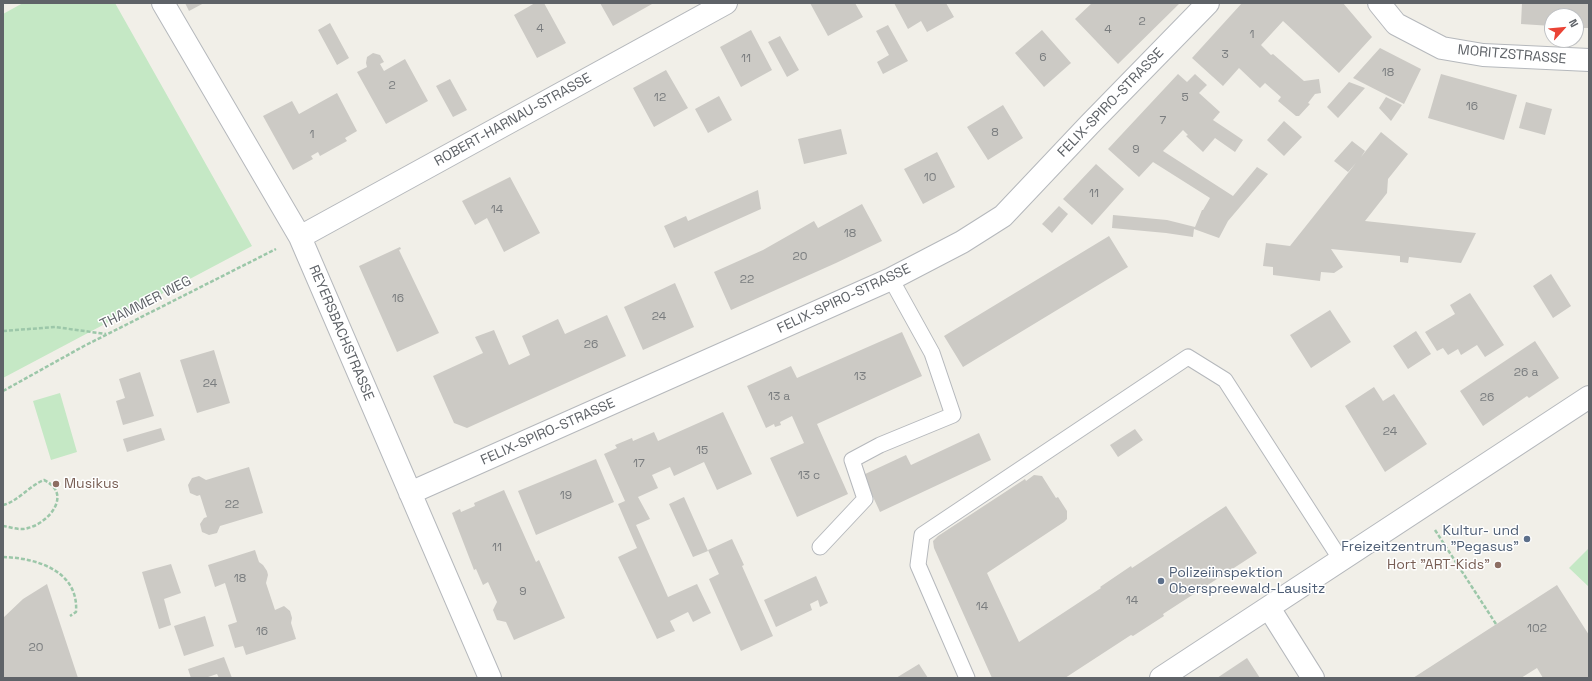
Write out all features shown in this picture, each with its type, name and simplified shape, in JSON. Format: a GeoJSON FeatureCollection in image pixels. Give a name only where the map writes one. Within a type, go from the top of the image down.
{"type":"FeatureCollection","features":[{"type":"Feature","properties":{"kind":"street","name":"REYERSBACHSTRASSE"},"geometry":{"type":"LineString","coordinates":[[163,3],[300,237],[490,678]]}},
{"type":"Feature","properties":{"kind":"street","name":"ROBERT-HARNAU-STRASSE"},"geometry":{"type":"LineString","coordinates":[[300,237],[726,3]]}},
{"type":"Feature","properties":{"kind":"street","name":"FELIX-SPIRO-STRASSE"},"geometry":{"type":"LineString","coordinates":[[410,493],[891,279],[962,242],[1003,216],[1208,3]]}},
{"type":"Feature","properties":{"kind":"street","name":"MORITZSTRASSE"},"geometry":{"type":"LineString","coordinates":[[1379,3],[1396,24],[1442,48],[1483,56],[1589,60]]}},
{"type":"Feature","properties":{"kind":"street"},"geometry":{"type":"LineString","coordinates":[[1161,678],[1589,397]]}},
{"type":"Feature","properties":{"kind":"street"},"geometry":{"type":"LineString","coordinates":[[1269,608],[1313,678]]}},
{"type":"Feature","properties":{"kind":"lane"},"geometry":{"type":"LineString","coordinates":[[820,547],[865,499],[852,460],[880,445],[953,415],[932,353],[891,279]]}},
{"type":"Feature","properties":{"kind":"lane"},"geometry":{"type":"LineString","coordinates":[[967,678],[918,565],[922,535],[1188,357],[1225,380],[1341,560]]}},
{"type":"Feature","properties":{"kind":"path","name":"THAMMER WEG"},"geometry":{"type":"LineString","coordinates":[[3,391],[106,335],[300,237]]}},
{"type":"Feature","properties":{"kind":"path"},"geometry":{"type":"LineString","coordinates":[[3,331],[55,327],[106,335]]}},
{"type":"Feature","properties":{"kind":"path"},"geometry":{"type":"LineString","coordinates":[[3,505],[12,502],[30,487],[44,480],[51,483],[56,490],[58,499],[55,509],[38,524],[22,530],[3,526]]}},
{"type":"Feature","properties":{"kind":"path"},"geometry":{"type":"LineString","coordinates":[[1420,508],[1496,624]]}},
{"type":"Feature","properties":{"kind":"path"},"geometry":{"type":"LineString","coordinates":[[3,557],[31,561],[50,567],[60,574],[69,582],[74,593],[76,612],[70,616]]}},
{"type":"Feature","properties":{"kind":"green space"},"geometry":{"type":"Polygon","coordinates":[[[23,3],[115,3],[252,246],[3,378],[3,14],[23,3]]]}},
{"type":"Feature","properties":{"kind":"green space"},"geometry":{"type":"Polygon","coordinates":[[[60,393],[77,452],[51,460],[33,401],[60,393]]]}},
{"type":"Feature","properties":{"kind":"green space"},"geometry":{"type":"Polygon","coordinates":[[[1589,548],[1589,587],[1569,568],[1589,548]]]}},
{"type":"Feature","properties":{"kind":"building"},"geometry":{"type":"Polygon","coordinates":[[[185,3],[204,3],[189,11],[185,3]]]}},
{"type":"Feature","properties":{"kind":"building"},"geometry":{"type":"Polygon","coordinates":[[[535,3],[544,3],[566,43],[537,58],[514,15],[535,3]]]}},
{"type":"Feature","properties":{"kind":"building"},"geometry":{"type":"Polygon","coordinates":[[[600,3],[651,3],[652,4],[613,26],[600,3]]]}},
{"type":"Feature","properties":{"kind":"building"},"geometry":{"type":"Polygon","coordinates":[[[810,3],[855,3],[863,17],[828,36],[810,3]]]}},
{"type":"Feature","properties":{"kind":"building"},"geometry":{"type":"Polygon","coordinates":[[[894,3],[946,3],[954,17],[927,32],[921,21],[908,29],[894,3]]]}},
{"type":"Feature","properties":{"kind":"building"},"geometry":{"type":"Polygon","coordinates":[[[1092,3],[1180,3],[1118,64],[1075,19],[1092,3]]]}},
{"type":"Feature","properties":{"kind":"building"},"geometry":{"type":"Polygon","coordinates":[[[1242,3],[1343,3],[1372,37],[1339,73],[1283,21],[1261,45],[1271,55],[1273,54],[1304,81],[1319,79],[1321,93],[1315,94],[1308,103],[1310,104],[1299,116],[1296,116],[1278,101],[1281,97],[1265,83],[1260,88],[1239,68],[1223,86],[1192,58],[1242,3]]]}},
{"type":"Feature","properties":{"kind":"building"},"geometry":{"type":"Polygon","coordinates":[[[1522,3],[1589,3],[1589,28],[1584,28],[1584,8],[1544,8],[1544,25],[1521,24],[1522,3]]]}},
{"type":"Feature","properties":{"kind":"building"},"geometry":{"type":"Polygon","coordinates":[[[330,23],[349,58],[337,65],[318,30],[330,23]]]}},
{"type":"Feature","properties":{"kind":"building"},"geometry":{"type":"Polygon","coordinates":[[[888,25],[908,61],[883,74],[877,62],[889,55],[876,31],[888,25]]]}},
{"type":"Feature","properties":{"kind":"building"},"geometry":{"type":"Polygon","coordinates":[[[751,30],[772,70],[741,87],[720,47],[751,30]]]}},
{"type":"Feature","properties":{"kind":"building"},"geometry":{"type":"Polygon","coordinates":[[[1042,30],[1071,63],[1044,87],[1015,53],[1042,30]]]}},
{"type":"Feature","properties":{"kind":"building"},"geometry":{"type":"Polygon","coordinates":[[[780,36],[799,70],[787,77],[768,42],[780,36]]]}},
{"type":"Feature","properties":{"kind":"building"},"geometry":{"type":"Polygon","coordinates":[[[1380,48],[1421,69],[1404,104],[1353,78],[1380,48]]]}},
{"type":"Feature","properties":{"kind":"building"},"geometry":{"type":"Polygon","coordinates":[[[373,53],[380,55],[384,62],[380,64],[384,71],[405,59],[428,101],[386,124],[357,72],[367,67],[367,57],[373,53]]]}},
{"type":"Feature","properties":{"kind":"building"},"geometry":{"type":"Polygon","coordinates":[[[666,70],[688,108],[654,127],[633,88],[666,70]]]}},
{"type":"Feature","properties":{"kind":"building"},"geometry":{"type":"Polygon","coordinates":[[[1178,74],[1187,82],[1195,74],[1207,85],[1199,93],[1220,112],[1213,120],[1243,140],[1235,152],[1215,138],[1203,152],[1186,136],[1188,135],[1183,130],[1163,151],[1233,196],[1257,167],[1268,174],[1228,221],[1219,238],[1194,229],[1193,237],[1112,228],[1113,215],[1167,220],[1195,227],[1202,210],[1210,198],[1153,162],[1139,177],[1108,149],[1178,74]]]}},
{"type":"Feature","properties":{"kind":"building"},"geometry":{"type":"Polygon","coordinates":[[[1441,74],[1517,95],[1504,140],[1428,118],[1441,74]]]}},
{"type":"Feature","properties":{"kind":"building"},"geometry":{"type":"Polygon","coordinates":[[[450,79],[467,110],[453,117],[436,86],[450,79]]]}},
{"type":"Feature","properties":{"kind":"building"},"geometry":{"type":"Polygon","coordinates":[[[1349,82],[1365,88],[1338,118],[1327,107],[1349,82]]]}},
{"type":"Feature","properties":{"kind":"building"},"geometry":{"type":"Polygon","coordinates":[[[337,93],[357,131],[345,138],[347,141],[320,156],[318,152],[311,156],[313,159],[293,170],[263,116],[292,101],[299,114],[337,93]]]}},
{"type":"Feature","properties":{"kind":"building"},"geometry":{"type":"Polygon","coordinates":[[[719,96],[732,120],[708,133],[695,109],[719,96]]]}},
{"type":"Feature","properties":{"kind":"building"},"geometry":{"type":"Polygon","coordinates":[[[1386,97],[1402,105],[1391,121],[1379,108],[1386,97]]]}},
{"type":"Feature","properties":{"kind":"building"},"geometry":{"type":"Polygon","coordinates":[[[1526,102],[1552,109],[1545,135],[1519,128],[1526,102]]]}},
{"type":"Feature","properties":{"kind":"building"},"geometry":{"type":"Polygon","coordinates":[[[1003,105],[1023,138],[988,160],[967,127],[1003,105]]]}},
{"type":"Feature","properties":{"kind":"building"},"geometry":{"type":"Polygon","coordinates":[[[1284,121],[1302,137],[1284,156],[1267,140],[1284,121]]]}},
{"type":"Feature","properties":{"kind":"building"},"geometry":{"type":"Polygon","coordinates":[[[841,129],[847,154],[804,164],[798,139],[841,129]]]}},
{"type":"Feature","properties":{"kind":"building"},"geometry":{"type":"Polygon","coordinates":[[[1381,132],[1408,154],[1388,179],[1387,193],[1365,221],[1476,233],[1461,263],[1409,257],[1408,263],[1400,262],[1400,256],[1331,249],[1343,267],[1334,273],[1321,272],[1320,281],[1273,275],[1273,267],[1263,266],[1266,243],[1290,246],[1356,163],[1348,172],[1334,161],[1352,141],[1365,151],[1361,157],[1381,132]]]}},
{"type":"Feature","properties":{"kind":"building"},"geometry":{"type":"Polygon","coordinates":[[[937,152],[955,187],[923,204],[904,169],[937,152]]]}},
{"type":"Feature","properties":{"kind":"building"},"geometry":{"type":"Polygon","coordinates":[[[1096,164],[1124,189],[1092,225],[1063,199],[1096,164]]]}},
{"type":"Feature","properties":{"kind":"building"},"geometry":{"type":"Polygon","coordinates":[[[510,177],[540,233],[504,252],[487,218],[475,225],[462,201],[510,177]]]}},
{"type":"Feature","properties":{"kind":"building"},"geometry":{"type":"Polygon","coordinates":[[[758,190],[761,209],[674,248],[664,226],[686,216],[688,221],[758,190]]]}},
{"type":"Feature","properties":{"kind":"building"},"geometry":{"type":"Polygon","coordinates":[[[862,204],[882,241],[731,310],[714,272],[763,250],[814,221],[818,228],[862,204]]]}},
{"type":"Feature","properties":{"kind":"building"},"geometry":{"type":"Polygon","coordinates":[[[1059,206],[1068,214],[1052,233],[1042,224],[1059,206]]]}},
{"type":"Feature","properties":{"kind":"building"},"geometry":{"type":"Polygon","coordinates":[[[1109,236],[1128,267],[963,367],[944,336],[1109,236]]]}},
{"type":"Feature","properties":{"kind":"building"},"geometry":{"type":"Polygon","coordinates":[[[400,247],[401,249],[399,250],[439,333],[397,352],[359,266],[400,247]]]}},
{"type":"Feature","properties":{"kind":"building"},"geometry":{"type":"Polygon","coordinates":[[[1551,274],[1571,306],[1553,318],[1533,286],[1551,274]]]}},
{"type":"Feature","properties":{"kind":"building"},"geometry":{"type":"Polygon","coordinates":[[[675,283],[694,327],[643,350],[624,307],[675,283]]]}},
{"type":"Feature","properties":{"kind":"building"},"geometry":{"type":"Polygon","coordinates":[[[1470,293],[1504,345],[1485,357],[1477,345],[1461,355],[1458,349],[1448,355],[1443,348],[1437,351],[1425,332],[1455,314],[1450,305],[1470,293]]]}},
{"type":"Feature","properties":{"kind":"building"},"geometry":{"type":"Polygon","coordinates":[[[1330,310],[1351,342],[1311,368],[1290,335],[1330,310]]]}},
{"type":"Feature","properties":{"kind":"building"},"geometry":{"type":"Polygon","coordinates":[[[607,315],[626,356],[467,428],[454,423],[433,376],[483,353],[475,337],[494,330],[509,365],[530,355],[522,336],[558,319],[565,334],[607,315]]]}},
{"type":"Feature","properties":{"kind":"building"},"geometry":{"type":"Polygon","coordinates":[[[1416,331],[1431,354],[1408,369],[1393,346],[1416,331]]]}},
{"type":"Feature","properties":{"kind":"building"},"geometry":{"type":"Polygon","coordinates":[[[902,332],[922,376],[817,424],[848,494],[797,517],[770,458],[804,443],[792,416],[780,422],[781,425],[775,427],[774,424],[766,428],[747,386],[791,366],[797,378],[902,332]]]}},
{"type":"Feature","properties":{"kind":"building"},"geometry":{"type":"Polygon","coordinates":[[[1535,341],[1559,378],[1529,398],[1527,396],[1483,426],[1460,391],[1535,341]]]}},
{"type":"Feature","properties":{"kind":"building"},"geometry":{"type":"Polygon","coordinates":[[[214,350],[230,403],[197,413],[180,360],[214,350]]]}},
{"type":"Feature","properties":{"kind":"building"},"geometry":{"type":"Polygon","coordinates":[[[140,372],[154,416],[123,425],[116,401],[125,398],[119,379],[140,372]]]}},
{"type":"Feature","properties":{"kind":"building"},"geometry":{"type":"Polygon","coordinates":[[[1374,387],[1383,401],[1394,394],[1427,444],[1385,472],[1345,406],[1374,387]]]}},
{"type":"Feature","properties":{"kind":"building"},"geometry":{"type":"Polygon","coordinates":[[[723,412],[752,474],[717,490],[704,462],[674,476],[670,467],[652,475],[658,488],[638,497],[650,519],[636,525],[668,597],[697,584],[711,613],[693,622],[688,612],[670,621],[675,631],[657,639],[618,557],[637,548],[618,504],[625,501],[604,454],[617,448],[615,445],[632,438],[633,441],[654,432],[658,441],[723,412]]]}},
{"type":"Feature","properties":{"kind":"building"},"geometry":{"type":"Polygon","coordinates":[[[161,428],[165,440],[127,452],[123,439],[161,428]]]}},
{"type":"Feature","properties":{"kind":"building"},"geometry":{"type":"Polygon","coordinates":[[[1135,429],[1143,440],[1118,457],[1110,445],[1135,429]]]}},
{"type":"Feature","properties":{"kind":"building"},"geometry":{"type":"Polygon","coordinates":[[[979,433],[991,460],[880,512],[863,475],[906,455],[911,465],[979,433]]]}},
{"type":"Feature","properties":{"kind":"building"},"geometry":{"type":"Polygon","coordinates":[[[596,459],[614,502],[536,535],[518,491],[596,459]]]}},
{"type":"Feature","properties":{"kind":"building"},"geometry":{"type":"Polygon","coordinates":[[[249,467],[263,513],[220,526],[217,533],[209,535],[202,532],[200,524],[204,518],[207,517],[200,495],[197,496],[190,493],[188,485],[192,478],[199,476],[206,480],[249,467]]]}},
{"type":"Feature","properties":{"kind":"building"},"geometry":{"type":"Polygon","coordinates":[[[1034,475],[1042,476],[1056,498],[1058,497],[1067,511],[1067,519],[987,573],[1019,642],[1101,588],[1100,587],[1131,566],[1132,568],[1226,506],[1257,553],[1163,614],[1164,616],[1133,636],[1131,635],[1065,678],[992,678],[934,548],[933,541],[938,536],[1025,479],[1026,481],[1034,475]]]}},
{"type":"Feature","properties":{"kind":"building"},"geometry":{"type":"Polygon","coordinates":[[[504,490],[536,562],[539,560],[565,618],[514,640],[506,622],[497,620],[493,610],[497,602],[488,582],[483,585],[476,569],[474,570],[452,513],[460,509],[461,512],[475,506],[474,503],[504,490]]]}},
{"type":"Feature","properties":{"kind":"building"},"geometry":{"type":"Polygon","coordinates":[[[684,497],[708,551],[693,557],[669,504],[684,497]]]}},
{"type":"Feature","properties":{"kind":"building"},"geometry":{"type":"Polygon","coordinates":[[[732,539],[744,565],[742,566],[773,636],[741,651],[709,579],[719,574],[708,550],[732,539]]]}},
{"type":"Feature","properties":{"kind":"building"},"geometry":{"type":"Polygon","coordinates":[[[255,550],[259,562],[267,571],[268,575],[266,583],[275,610],[284,606],[290,611],[292,618],[291,623],[296,639],[246,655],[243,646],[235,648],[228,625],[237,622],[225,583],[215,587],[208,565],[255,550]]]}},
{"type":"Feature","properties":{"kind":"building"},"geometry":{"type":"Polygon","coordinates":[[[171,564],[181,593],[164,599],[171,625],[159,629],[142,572],[171,564]]]}},
{"type":"Feature","properties":{"kind":"building"},"geometry":{"type":"Polygon","coordinates":[[[816,576],[828,603],[820,607],[818,600],[810,604],[812,610],[776,627],[764,600],[816,576]]]}},
{"type":"Feature","properties":{"kind":"building"},"geometry":{"type":"Polygon","coordinates":[[[47,584],[78,678],[3,678],[3,618],[23,599],[47,584]]]}},
{"type":"Feature","properties":{"kind":"building"},"geometry":{"type":"Polygon","coordinates":[[[1557,585],[1589,635],[1589,678],[1543,678],[1537,668],[1521,678],[1413,678],[1557,585]]]}},
{"type":"Feature","properties":{"kind":"building"},"geometry":{"type":"Polygon","coordinates":[[[205,616],[214,646],[184,656],[174,626],[205,616]]]}},
{"type":"Feature","properties":{"kind":"building"},"geometry":{"type":"Polygon","coordinates":[[[224,657],[232,678],[219,678],[217,674],[205,678],[191,678],[188,669],[224,657]]]}},
{"type":"Feature","properties":{"kind":"building"},"geometry":{"type":"Polygon","coordinates":[[[1247,658],[1260,678],[1217,678],[1247,658]]]}},
{"type":"Feature","properties":{"kind":"building"},"geometry":{"type":"Polygon","coordinates":[[[919,664],[928,678],[896,678],[919,664]]]}},
{"type":"Feature","properties":{"kind":"place","name":"Musikus"},"geometry":{"type":"Point","coordinates":[56,484]}},
{"type":"Feature","properties":{"kind":"place","name":"Kultur- und Freizeitzentrum \"Pegasus\""},"geometry":{"type":"Point","coordinates":[1527,539]}},
{"type":"Feature","properties":{"kind":"place","name":"Hort \"ART-Kids\""},"geometry":{"type":"Point","coordinates":[1498,565]}},
{"type":"Feature","properties":{"kind":"place","name":"Polizeiinspektion Oberspreewald-Lausitz"},"geometry":{"type":"Point","coordinates":[1161,581]}}]}
